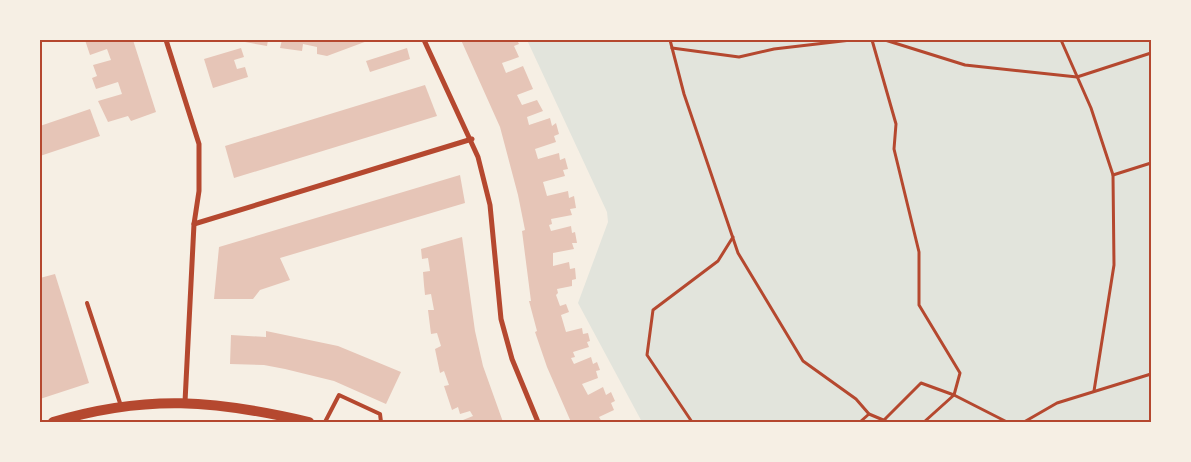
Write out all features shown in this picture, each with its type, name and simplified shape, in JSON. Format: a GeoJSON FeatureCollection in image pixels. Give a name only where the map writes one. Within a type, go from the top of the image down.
{"type":"FeatureCollection","features":[{"type":"Feature","properties":{"kind":"main road"},"geometry":{"type":"LineString","coordinates":[[53,422],[121,406],[185,402],[247,408],[308,422]]}},
{"type":"Feature","properties":{"kind":"street"},"geometry":{"type":"LineString","coordinates":[[166,40],[199,144],[199,191],[194,224],[185,402]]}},
{"type":"Feature","properties":{"kind":"street"},"geometry":{"type":"LineString","coordinates":[[424,40],[472,139],[490,205],[497,295],[501,319],[512,359],[538,422]]}},
{"type":"Feature","properties":{"kind":"street"},"geometry":{"type":"LineString","coordinates":[[194,224],[472,139]]}},
{"type":"Feature","properties":{"kind":"lane"},"geometry":{"type":"LineString","coordinates":[[87,303],[121,406]]}},
{"type":"Feature","properties":{"kind":"lane"},"geometry":{"type":"LineString","coordinates":[[325,422],[339,395],[380,414],[380,422]]}},
{"type":"Feature","properties":{"kind":"path"},"geometry":{"type":"LineString","coordinates":[[670,40],[684,94],[738,252],[803,361],[856,399],[869,414],[888,422]]}},
{"type":"Feature","properties":{"kind":"path"},"geometry":{"type":"LineString","coordinates":[[672,48],[739,57],[774,49],[850,40]]}},
{"type":"Feature","properties":{"kind":"path"},"geometry":{"type":"LineString","coordinates":[[872,40],[896,124],[894,149],[919,252],[919,305],[960,373],[954,395],[924,422]]}},
{"type":"Feature","properties":{"kind":"path"},"geometry":{"type":"LineString","coordinates":[[885,40],[965,65],[1077,77],[1151,53]]}},
{"type":"Feature","properties":{"kind":"path"},"geometry":{"type":"LineString","coordinates":[[1061,40],[1091,108],[1113,175],[1114,265],[1094,391]]}},
{"type":"Feature","properties":{"kind":"path"},"geometry":{"type":"LineString","coordinates":[[1113,175],[1151,163]]}},
{"type":"Feature","properties":{"kind":"path"},"geometry":{"type":"LineString","coordinates":[[692,422],[648,356],[653,310],[718,261],[733,237]]}},
{"type":"Feature","properties":{"kind":"path"},"geometry":{"type":"LineString","coordinates":[[1024,422],[1057,403],[1151,374]]}},
{"type":"Feature","properties":{"kind":"path"},"geometry":{"type":"LineString","coordinates":[[883,421],[921,383],[954,395],[1007,422]]}},
{"type":"Feature","properties":{"kind":"path"},"geometry":{"type":"LineString","coordinates":[[860,422],[869,414]]}},
{"type":"Feature","properties":{"kind":"shaded area"},"geometry":{"type":"Polygon","coordinates":[[[527,40],[1151,40],[1151,422],[642,422],[578,303],[608,222],[607,212],[527,40]]]}},
{"type":"Feature","properties":{"kind":"building"},"geometry":{"type":"Polygon","coordinates":[[[85,40],[133,40],[156,112],[131,121],[128,116],[108,122],[98,101],[122,94],[118,82],[96,89],[92,78],[97,76],[93,65],[111,60],[107,49],[90,55],[85,40]]]}},
{"type":"Feature","properties":{"kind":"building"},"geometry":{"type":"Polygon","coordinates":[[[246,40],[268,40],[267,46],[245,42],[246,40]]]}},
{"type":"Feature","properties":{"kind":"building"},"geometry":{"type":"Polygon","coordinates":[[[282,40],[370,40],[327,56],[317,54],[317,47],[303,44],[302,51],[280,48],[282,40]]]}},
{"type":"Feature","properties":{"kind":"building"},"geometry":{"type":"Polygon","coordinates":[[[461,40],[517,40],[519,44],[514,46],[519,57],[502,63],[506,73],[523,66],[533,89],[517,95],[522,105],[537,100],[543,111],[527,117],[529,125],[550,118],[552,126],[556,123],[559,134],[554,136],[556,142],[535,149],[538,159],[559,153],[560,160],[565,158],[568,169],[563,170],[565,176],[543,182],[547,196],[568,191],[569,198],[574,196],[576,208],[570,209],[572,215],[551,219],[552,224],[549,225],[551,231],[571,226],[572,233],[575,232],[577,243],[572,243],[574,249],[553,253],[553,266],[569,262],[570,269],[575,268],[576,279],[572,280],[572,286],[557,289],[558,293],[556,295],[560,306],[566,304],[569,312],[561,315],[566,332],[582,328],[583,334],[588,333],[590,341],[587,342],[589,347],[573,352],[575,357],[571,358],[574,364],[591,357],[593,364],[597,362],[600,370],[596,371],[598,378],[582,384],[588,395],[603,387],[606,395],[611,392],[615,401],[611,403],[614,410],[599,417],[602,422],[571,422],[547,367],[535,332],[537,331],[529,301],[531,301],[522,231],[525,230],[518,195],[500,127],[461,40]]]}},
{"type":"Feature","properties":{"kind":"building"},"geometry":{"type":"Polygon","coordinates":[[[241,48],[244,57],[234,60],[237,69],[245,67],[248,77],[213,88],[204,59],[241,48]]]}},
{"type":"Feature","properties":{"kind":"building"},"geometry":{"type":"Polygon","coordinates":[[[407,48],[410,59],[370,72],[366,61],[407,48]]]}},
{"type":"Feature","properties":{"kind":"building"},"geometry":{"type":"Polygon","coordinates":[[[425,85],[437,116],[234,178],[225,146],[425,85]]]}},
{"type":"Feature","properties":{"kind":"building"},"geometry":{"type":"Polygon","coordinates":[[[90,109],[100,136],[40,156],[40,126],[90,109]]]}},
{"type":"Feature","properties":{"kind":"building"},"geometry":{"type":"Polygon","coordinates":[[[460,175],[465,203],[280,258],[290,280],[260,290],[253,299],[214,299],[219,247],[460,175]]]}},
{"type":"Feature","properties":{"kind":"building"},"geometry":{"type":"Polygon","coordinates":[[[462,237],[475,331],[483,366],[503,422],[458,422],[473,416],[470,411],[460,414],[458,407],[452,410],[444,386],[449,385],[444,371],[440,373],[435,349],[441,346],[437,333],[431,334],[428,310],[434,310],[431,294],[425,295],[423,272],[430,271],[428,258],[422,259],[421,249],[462,237]]]}},
{"type":"Feature","properties":{"kind":"building"},"geometry":{"type":"Polygon","coordinates":[[[55,274],[89,383],[40,399],[40,278],[55,274]]]}},
{"type":"Feature","properties":{"kind":"building"},"geometry":{"type":"Polygon","coordinates":[[[266,331],[338,346],[401,372],[386,404],[334,381],[264,365],[230,364],[231,335],[266,337],[266,331]]]}}]}
